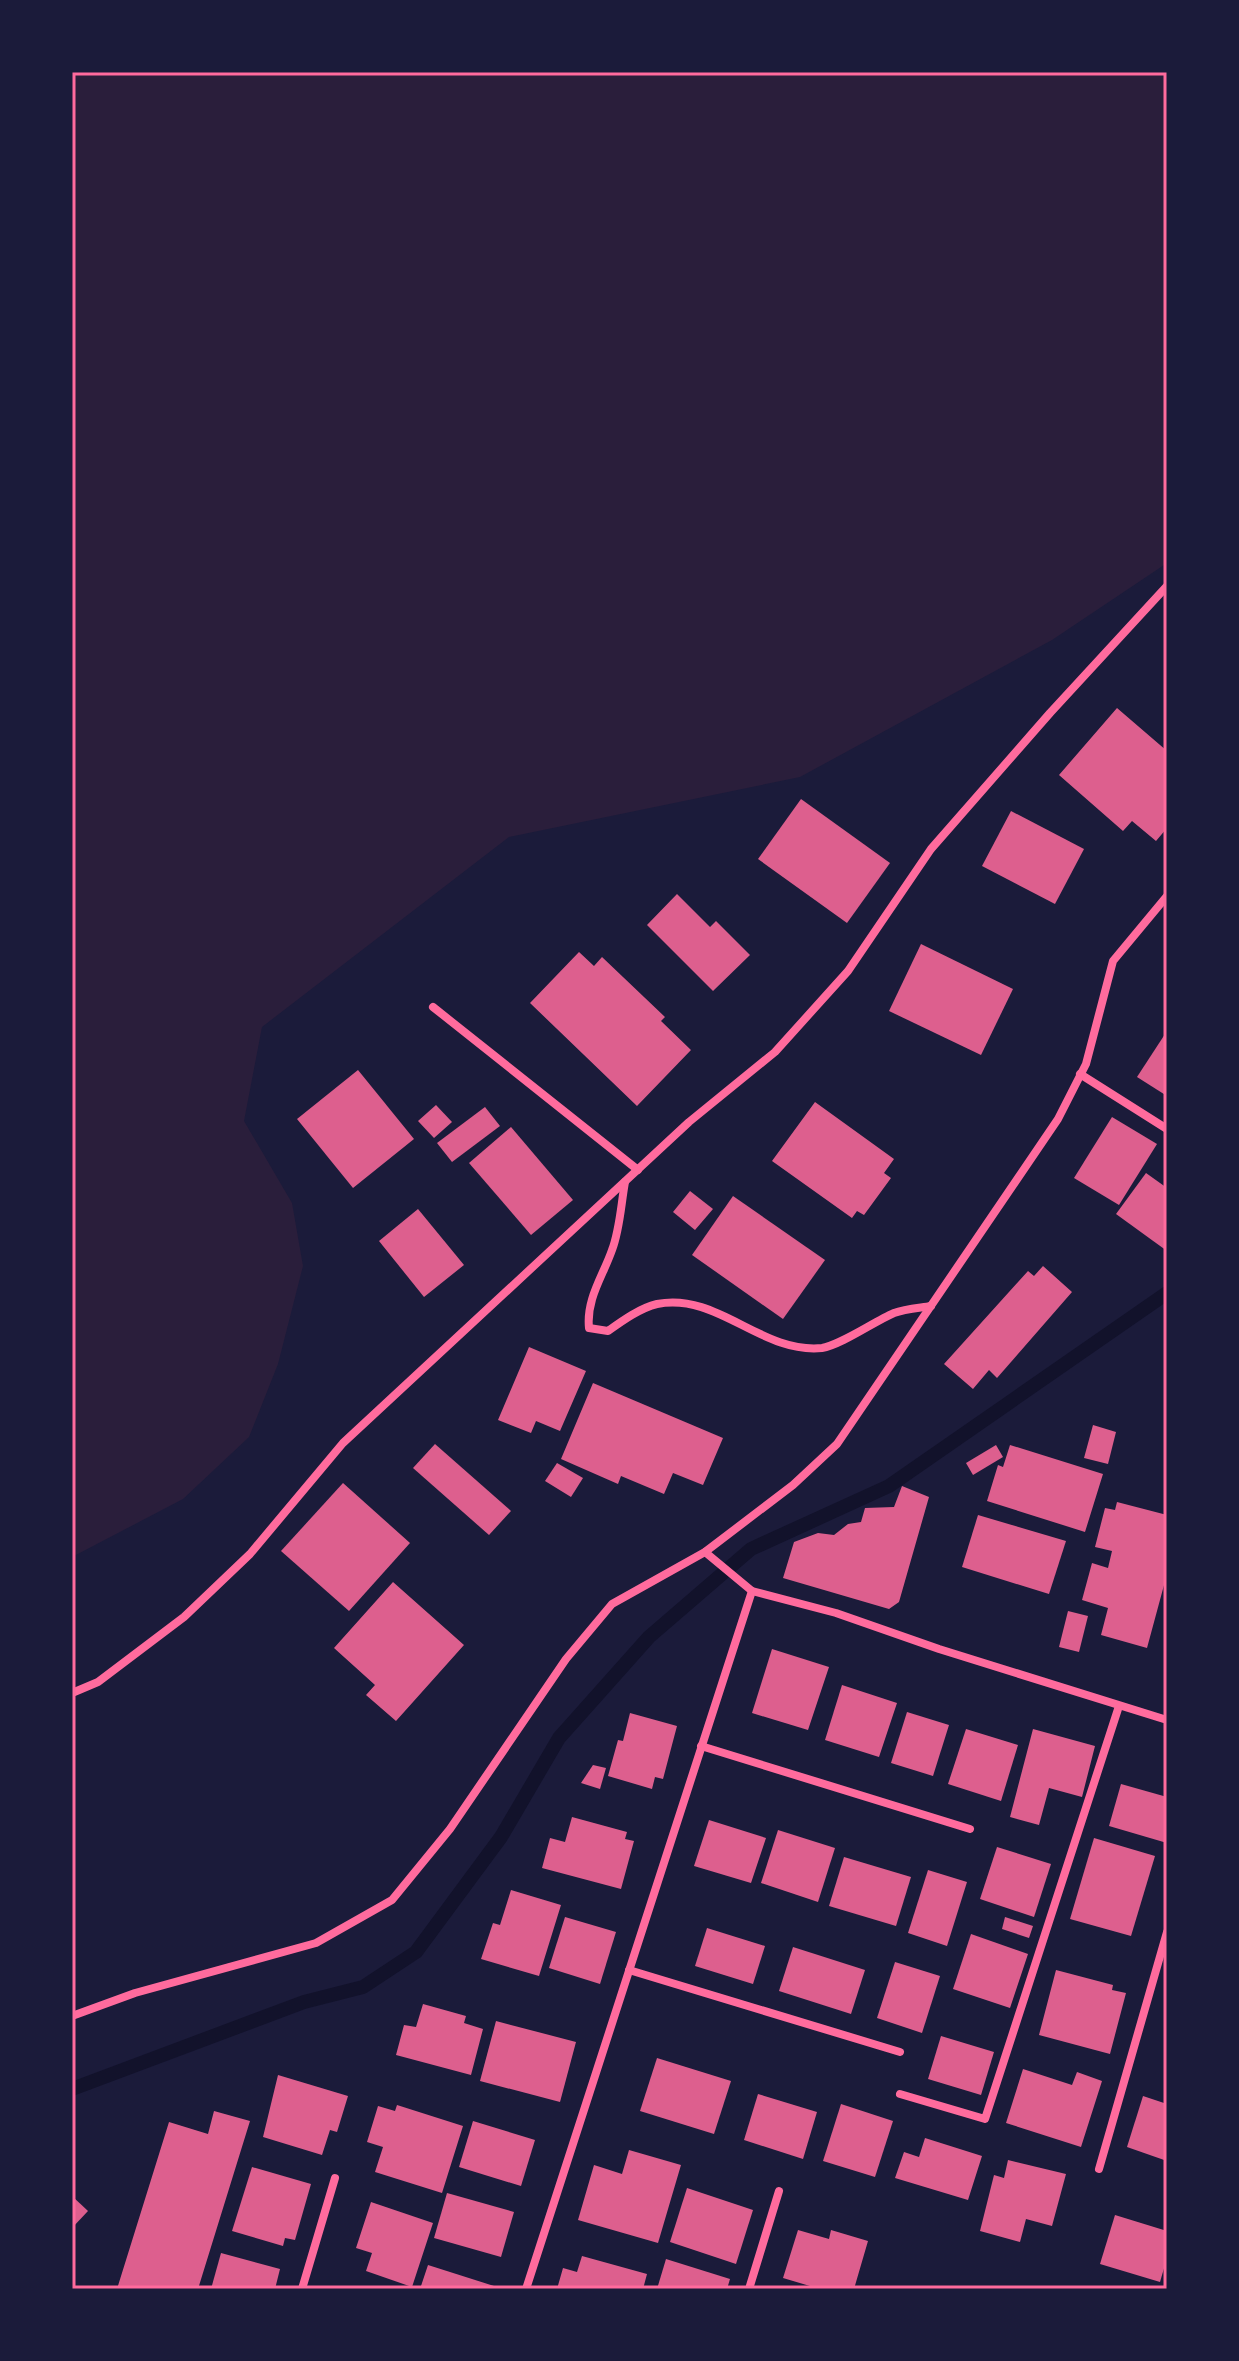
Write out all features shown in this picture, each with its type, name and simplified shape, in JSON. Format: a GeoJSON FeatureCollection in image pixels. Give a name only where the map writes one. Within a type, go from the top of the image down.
{"type":"FeatureCollection","features":[{"type":"Feature","properties":{"kind":"street"},"geometry":{"type":"LineString","coordinates":[[72,1693],[98,1682],[184,1617],[250,1554],[343,1443],[689,1122],[775,1052],[848,971],[931,849],[1167,586]]}},
{"type":"Feature","properties":{"kind":"street"},"geometry":{"type":"LineString","coordinates":[[72,2016],[135,1993],[316,1943],[392,1900],[450,1829],[566,1659],[612,1604],[705,1552],[793,1485],[837,1444],[1058,1119],[1086,1064],[1113,961],[1167,896]]}},
{"type":"Feature","properties":{"kind":"street"},"geometry":{"type":"LineString","coordinates":[[433,1007],[638,1170]]}},
{"type":"Feature","properties":{"kind":"street"},"geometry":{"type":"LineString","coordinates":[[1080,1074],[1167,1129]]}},
{"type":"Feature","properties":{"kind":"street"},"geometry":{"type":"LineString","coordinates":[[626,1181],[613,1248],[593,1295],[589,1328],[608,1331],[656,1305],[687,1304],[713,1309],[757,1333],[792,1347],[824,1348],[897,1312],[931,1306]]}},
{"type":"Feature","properties":{"kind":"street"},"geometry":{"type":"LineString","coordinates":[[705,1552],[752,1591],[836,1613],[939,1649],[1167,1720]]}},
{"type":"Feature","properties":{"kind":"street"},"geometry":{"type":"LineString","coordinates":[[526,2289],[752,1591]]}},
{"type":"Feature","properties":{"kind":"street"},"geometry":{"type":"LineString","coordinates":[[900,2094],[985,2119],[1119,1706]]}},
{"type":"Feature","properties":{"kind":"street"},"geometry":{"type":"LineString","coordinates":[[701,1746],[970,1829]]}},
{"type":"Feature","properties":{"kind":"street"},"geometry":{"type":"LineString","coordinates":[[1099,2169],[1167,1932]]}},
{"type":"Feature","properties":{"kind":"street"},"geometry":{"type":"LineString","coordinates":[[629,1970],[900,2052]]}},
{"type":"Feature","properties":{"kind":"street"},"geometry":{"type":"LineString","coordinates":[[302,2289],[335,2178]]}},
{"type":"Feature","properties":{"kind":"street"},"geometry":{"type":"LineString","coordinates":[[749,2289],[779,2191]]}},
{"type":"Feature","properties":{"kind":"shaded area"},"geometry":{"type":"Polygon","coordinates":[[[72,72],[1167,72],[1167,563],[1052,640],[800,777],[509,837],[262,1027],[244,1121],[292,1203],[303,1266],[278,1364],[249,1437],[183,1499],[72,1557],[72,72]]]}},
{"type":"Feature","properties":{"kind":"building"},"geometry":{"type":"Polygon","coordinates":[[[1117,708],[1167,751],[1167,828],[1156,841],[1132,821],[1123,831],[1059,775],[1117,708]]]}},
{"type":"Feature","properties":{"kind":"building"},"geometry":{"type":"Polygon","coordinates":[[[801,799],[890,863],[847,923],[758,859],[801,799]]]}},
{"type":"Feature","properties":{"kind":"building"},"geometry":{"type":"Polygon","coordinates":[[[1011,811],[1084,849],[1055,904],[982,866],[1011,811]]]}},
{"type":"Feature","properties":{"kind":"building"},"geometry":{"type":"Polygon","coordinates":[[[677,894],[710,927],[716,921],[750,955],[713,991],[647,925],[677,894]]]}},
{"type":"Feature","properties":{"kind":"building"},"geometry":{"type":"Polygon","coordinates":[[[921,944],[1013,989],[981,1055],[889,1011],[921,944]]]}},
{"type":"Feature","properties":{"kind":"building"},"geometry":{"type":"Polygon","coordinates":[[[579,952],[594,966],[602,957],[665,1017],[661,1021],[691,1050],[637,1106],[530,1003],[579,952]]]}},
{"type":"Feature","properties":{"kind":"building"},"geometry":{"type":"Polygon","coordinates":[[[1167,1031],[1167,1096],[1137,1077],[1167,1031]]]}},
{"type":"Feature","properties":{"kind":"building"},"geometry":{"type":"Polygon","coordinates":[[[358,1070],[414,1139],[353,1188],[297,1119],[358,1070]]]}},
{"type":"Feature","properties":{"kind":"building"},"geometry":{"type":"Polygon","coordinates":[[[815,1102],[894,1159],[884,1173],[891,1178],[864,1215],[857,1211],[852,1218],[772,1161],[815,1102]]]}},
{"type":"Feature","properties":{"kind":"building"},"geometry":{"type":"Polygon","coordinates":[[[436,1105],[452,1122],[434,1138],[418,1121],[436,1105]]]}},
{"type":"Feature","properties":{"kind":"building"},"geometry":{"type":"Polygon","coordinates":[[[485,1107],[500,1126],[452,1162],[437,1143],[485,1107]]]}},
{"type":"Feature","properties":{"kind":"building"},"geometry":{"type":"Polygon","coordinates":[[[1112,1117],[1157,1144],[1119,1205],[1074,1178],[1112,1117]]]}},
{"type":"Feature","properties":{"kind":"building"},"geometry":{"type":"Polygon","coordinates":[[[511,1127],[573,1200],[531,1235],[469,1163],[511,1127]]]}},
{"type":"Feature","properties":{"kind":"building"},"geometry":{"type":"Polygon","coordinates":[[[1146,1173],[1167,1188],[1167,1251],[1116,1214],[1146,1173]]]}},
{"type":"Feature","properties":{"kind":"building"},"geometry":{"type":"Polygon","coordinates":[[[690,1191],[713,1209],[695,1230],[673,1212],[690,1191]]]}},
{"type":"Feature","properties":{"kind":"building"},"geometry":{"type":"Polygon","coordinates":[[[733,1196],[825,1260],[783,1319],[692,1255],[733,1196]]]}},
{"type":"Feature","properties":{"kind":"building"},"geometry":{"type":"Polygon","coordinates":[[[418,1209],[464,1265],[424,1297],[379,1241],[418,1209]]]}},
{"type":"Feature","properties":{"kind":"building"},"geometry":{"type":"Polygon","coordinates":[[[1043,1266],[1072,1292],[997,1378],[989,1370],[973,1389],[944,1364],[1028,1271],[1034,1276],[1043,1266]]]}},
{"type":"Feature","properties":{"kind":"building"},"geometry":{"type":"Polygon","coordinates":[[[529,1347],[586,1371],[560,1431],[536,1421],[531,1433],[498,1420],[529,1347]]]}},
{"type":"Feature","properties":{"kind":"building"},"geometry":{"type":"Polygon","coordinates":[[[593,1383],[723,1438],[703,1485],[673,1473],[664,1494],[621,1476],[618,1484],[561,1459],[593,1383]]]}},
{"type":"Feature","properties":{"kind":"building"},"geometry":{"type":"Polygon","coordinates":[[[1093,1425],[1116,1432],[1108,1464],[1084,1458],[1093,1425]]]}},
{"type":"Feature","properties":{"kind":"building"},"geometry":{"type":"Polygon","coordinates":[[[435,1444],[511,1511],[489,1535],[413,1468],[435,1444]]]}},
{"type":"Feature","properties":{"kind":"building"},"geometry":{"type":"Polygon","coordinates":[[[996,1445],[1003,1457],[973,1475],[966,1463],[996,1445]]]}},
{"type":"Feature","properties":{"kind":"building"},"geometry":{"type":"Polygon","coordinates":[[[1010,1445],[1103,1474],[1085,1532],[987,1501],[998,1465],[1003,1467],[1010,1445]]]}},
{"type":"Feature","properties":{"kind":"building"},"geometry":{"type":"Polygon","coordinates":[[[557,1463],[583,1478],[571,1497],[545,1481],[557,1463]]]}},
{"type":"Feature","properties":{"kind":"building"},"geometry":{"type":"Polygon","coordinates":[[[343,1483],[410,1543],[349,1611],[281,1551],[343,1483]]]}},
{"type":"Feature","properties":{"kind":"building"},"geometry":{"type":"Polygon","coordinates":[[[902,1486],[929,1497],[899,1602],[889,1609],[783,1578],[794,1542],[818,1533],[834,1535],[848,1524],[861,1522],[865,1508],[894,1507],[902,1486]]]}},
{"type":"Feature","properties":{"kind":"building"},"geometry":{"type":"Polygon","coordinates":[[[1117,1502],[1167,1515],[1167,1574],[1147,1648],[1101,1635],[1108,1608],[1082,1600],[1092,1563],[1108,1568],[1112,1551],[1095,1547],[1105,1508],[1115,1510],[1117,1502]]]}},
{"type":"Feature","properties":{"kind":"building"},"geometry":{"type":"Polygon","coordinates":[[[978,1515],[1066,1541],[1049,1594],[962,1567],[978,1515]]]}},
{"type":"Feature","properties":{"kind":"building"},"geometry":{"type":"Polygon","coordinates":[[[393,1582],[464,1645],[396,1721],[366,1695],[375,1685],[334,1648],[393,1582]]]}},
{"type":"Feature","properties":{"kind":"building"},"geometry":{"type":"Polygon","coordinates":[[[1068,1611],[1088,1616],[1079,1652],[1059,1647],[1068,1611]]]}},
{"type":"Feature","properties":{"kind":"building"},"geometry":{"type":"Polygon","coordinates":[[[772,1649],[829,1667],[808,1730],[752,1713],[772,1649]]]}},
{"type":"Feature","properties":{"kind":"building"},"geometry":{"type":"Polygon","coordinates":[[[842,1685],[897,1703],[879,1757],[825,1740],[842,1685]]]}},
{"type":"Feature","properties":{"kind":"building"},"geometry":{"type":"Polygon","coordinates":[[[907,1712],[949,1725],[933,1776],[891,1763],[907,1712]]]}},
{"type":"Feature","properties":{"kind":"building"},"geometry":{"type":"Polygon","coordinates":[[[630,1713],[677,1726],[663,1779],[655,1777],[652,1789],[608,1776],[618,1740],[623,1741],[630,1713]]]}},
{"type":"Feature","properties":{"kind":"building"},"geometry":{"type":"Polygon","coordinates":[[[966,1729],[1018,1745],[1001,1801],[948,1784],[966,1729]]]}},
{"type":"Feature","properties":{"kind":"building"},"geometry":{"type":"Polygon","coordinates":[[[1033,1729],[1095,1746],[1082,1797],[1049,1788],[1039,1825],[1010,1817],[1033,1729]]]}},
{"type":"Feature","properties":{"kind":"building"},"geometry":{"type":"Polygon","coordinates":[[[593,1765],[606,1768],[600,1789],[581,1783],[593,1765]]]}},
{"type":"Feature","properties":{"kind":"building"},"geometry":{"type":"Polygon","coordinates":[[[1121,1784],[1167,1797],[1167,1843],[1109,1826],[1121,1784]]]}},
{"type":"Feature","properties":{"kind":"building"},"geometry":{"type":"Polygon","coordinates":[[[572,1817],[627,1832],[625,1839],[634,1841],[621,1889],[542,1868],[550,1838],[565,1842],[572,1817]]]}},
{"type":"Feature","properties":{"kind":"building"},"geometry":{"type":"Polygon","coordinates":[[[709,1820],[766,1838],[751,1883],[694,1866],[709,1820]]]}},
{"type":"Feature","properties":{"kind":"building"},"geometry":{"type":"Polygon","coordinates":[[[778,1830],[835,1848],[818,1902],[761,1883],[778,1830]]]}},
{"type":"Feature","properties":{"kind":"building"},"geometry":{"type":"Polygon","coordinates":[[[1094,1838],[1155,1856],[1131,1936],[1070,1919],[1094,1838]]]}},
{"type":"Feature","properties":{"kind":"building"},"geometry":{"type":"Polygon","coordinates":[[[997,1847],[1051,1864],[1034,1917],[980,1899],[997,1847]]]}},
{"type":"Feature","properties":{"kind":"building"},"geometry":{"type":"Polygon","coordinates":[[[844,1857],[911,1877],[896,1926],[829,1906],[844,1857]]]}},
{"type":"Feature","properties":{"kind":"building"},"geometry":{"type":"Polygon","coordinates":[[[928,1870],[967,1882],[947,1946],[908,1933],[928,1870]]]}},
{"type":"Feature","properties":{"kind":"building"},"geometry":{"type":"Polygon","coordinates":[[[511,1890],[561,1905],[539,1976],[481,1959],[493,1923],[500,1925],[511,1890]]]}},
{"type":"Feature","properties":{"kind":"building"},"geometry":{"type":"Polygon","coordinates":[[[565,1917],[616,1932],[600,1984],[549,1968],[565,1917]]]}},
{"type":"Feature","properties":{"kind":"building"},"geometry":{"type":"Polygon","coordinates":[[[1005,1917],[1033,1926],[1029,1938],[1002,1929],[1005,1917]]]}},
{"type":"Feature","properties":{"kind":"building"},"geometry":{"type":"Polygon","coordinates":[[[707,1928],[765,1946],[753,1984],[695,1966],[707,1928]]]}},
{"type":"Feature","properties":{"kind":"building"},"geometry":{"type":"Polygon","coordinates":[[[971,1934],[1028,1954],[1010,2008],[953,1989],[971,1934]]]}},
{"type":"Feature","properties":{"kind":"building"},"geometry":{"type":"Polygon","coordinates":[[[793,1947],[865,1970],[851,2014],[779,1991],[793,1947]]]}},
{"type":"Feature","properties":{"kind":"building"},"geometry":{"type":"Polygon","coordinates":[[[895,1962],[940,1976],[922,2033],[877,2018],[895,1962]]]}},
{"type":"Feature","properties":{"kind":"building"},"geometry":{"type":"Polygon","coordinates":[[[1056,1970],[1113,1985],[1112,1990],[1126,1993],[1110,2054],[1039,2035],[1056,1970]]]}},
{"type":"Feature","properties":{"kind":"building"},"geometry":{"type":"Polygon","coordinates":[[[423,2004],[466,2016],[464,2023],[483,2029],[471,2075],[396,2055],[404,2025],[416,2027],[423,2004]]]}},
{"type":"Feature","properties":{"kind":"building"},"geometry":{"type":"Polygon","coordinates":[[[496,2021],[576,2042],[560,2102],[480,2081],[496,2021]]]}},
{"type":"Feature","properties":{"kind":"building"},"geometry":{"type":"Polygon","coordinates":[[[941,2036],[994,2052],[981,2095],[928,2079],[941,2036]]]}},
{"type":"Feature","properties":{"kind":"building"},"geometry":{"type":"Polygon","coordinates":[[[657,2058],[731,2081],[714,2134],[640,2111],[657,2058]]]}},
{"type":"Feature","properties":{"kind":"building"},"geometry":{"type":"Polygon","coordinates":[[[1023,2069],[1072,2085],[1077,2072],[1102,2081],[1081,2147],[1006,2123],[1023,2069]]]}},
{"type":"Feature","properties":{"kind":"building"},"geometry":{"type":"Polygon","coordinates":[[[278,2075],[348,2096],[337,2132],[330,2130],[322,2155],[263,2137],[278,2075]]]}},
{"type":"Feature","properties":{"kind":"building"},"geometry":{"type":"Polygon","coordinates":[[[758,2094],[817,2112],[803,2159],[744,2140],[758,2094]]]}},
{"type":"Feature","properties":{"kind":"building"},"geometry":{"type":"Polygon","coordinates":[[[1143,2096],[1167,2104],[1167,2161],[1127,2147],[1143,2096]]]}},
{"type":"Feature","properties":{"kind":"building"},"geometry":{"type":"Polygon","coordinates":[[[841,2104],[893,2121],[875,2177],[823,2161],[841,2104]]]}},
{"type":"Feature","properties":{"kind":"building"},"geometry":{"type":"Polygon","coordinates":[[[397,2105],[463,2126],[442,2193],[375,2172],[383,2147],[367,2142],[378,2106],[395,2111],[397,2105]]]}},
{"type":"Feature","properties":{"kind":"building"},"geometry":{"type":"Polygon","coordinates":[[[214,2111],[250,2121],[198,2289],[117,2289],[169,2122],[208,2134],[214,2111]]]}},
{"type":"Feature","properties":{"kind":"building"},"geometry":{"type":"Polygon","coordinates":[[[473,2121],[535,2140],[521,2186],[459,2167],[473,2121]]]}},
{"type":"Feature","properties":{"kind":"building"},"geometry":{"type":"Polygon","coordinates":[[[925,2138],[982,2156],[968,2200],[895,2178],[904,2152],[919,2157],[925,2138]]]}},
{"type":"Feature","properties":{"kind":"building"},"geometry":{"type":"Polygon","coordinates":[[[629,2150],[681,2165],[658,2243],[578,2220],[594,2165],[622,2174],[629,2150]]]}},
{"type":"Feature","properties":{"kind":"building"},"geometry":{"type":"Polygon","coordinates":[[[1008,2160],[1066,2174],[1052,2226],[1026,2219],[1020,2242],[980,2231],[994,2175],[1004,2178],[1008,2160]]]}},
{"type":"Feature","properties":{"kind":"building"},"geometry":{"type":"Polygon","coordinates":[[[252,2167],[311,2184],[295,2240],[285,2238],[283,2246],[232,2231],[252,2167]]]}},
{"type":"Feature","properties":{"kind":"building"},"geometry":{"type":"Polygon","coordinates":[[[687,2188],[753,2210],[736,2264],[670,2242],[687,2188]]]}},
{"type":"Feature","properties":{"kind":"building"},"geometry":{"type":"Polygon","coordinates":[[[447,2193],[514,2212],[501,2257],[434,2238],[447,2193]]]}},
{"type":"Feature","properties":{"kind":"building"},"geometry":{"type":"Polygon","coordinates":[[[72,2196],[88,2211],[72,2228],[72,2196]]]}},
{"type":"Feature","properties":{"kind":"building"},"geometry":{"type":"Polygon","coordinates":[[[371,2202],[433,2223],[412,2287],[366,2271],[372,2253],[356,2248],[371,2202]]]}},
{"type":"Feature","properties":{"kind":"building"},"geometry":{"type":"Polygon","coordinates":[[[1115,2215],[1167,2231],[1167,2258],[1160,2282],[1100,2264],[1115,2215]]]}},
{"type":"Feature","properties":{"kind":"building"},"geometry":{"type":"Polygon","coordinates":[[[798,2230],[829,2239],[831,2230],[868,2241],[854,2289],[820,2289],[783,2278],[798,2230]]]}},
{"type":"Feature","properties":{"kind":"building"},"geometry":{"type":"Polygon","coordinates":[[[221,2253],[280,2269],[275,2289],[211,2289],[221,2253]]]}},
{"type":"Feature","properties":{"kind":"building"},"geometry":{"type":"Polygon","coordinates":[[[582,2256],[647,2274],[643,2289],[557,2289],[563,2268],[577,2272],[582,2256]]]}},
{"type":"Feature","properties":{"kind":"building"},"geometry":{"type":"Polygon","coordinates":[[[666,2259],[730,2279],[727,2289],[657,2289],[666,2259]]]}},
{"type":"Feature","properties":{"kind":"building"},"geometry":{"type":"Polygon","coordinates":[[[428,2265],[494,2286],[493,2289],[420,2289],[428,2265]]]}},
{"type":"Feature","properties":{"kind":"waterway"},"geometry":{"type":"LineString","coordinates":[[72,2089],[304,2002],[363,1987],[416,1952],[501,1837],[559,1738],[649,1637],[751,1549],[889,1486],[1167,1293]]}}]}
